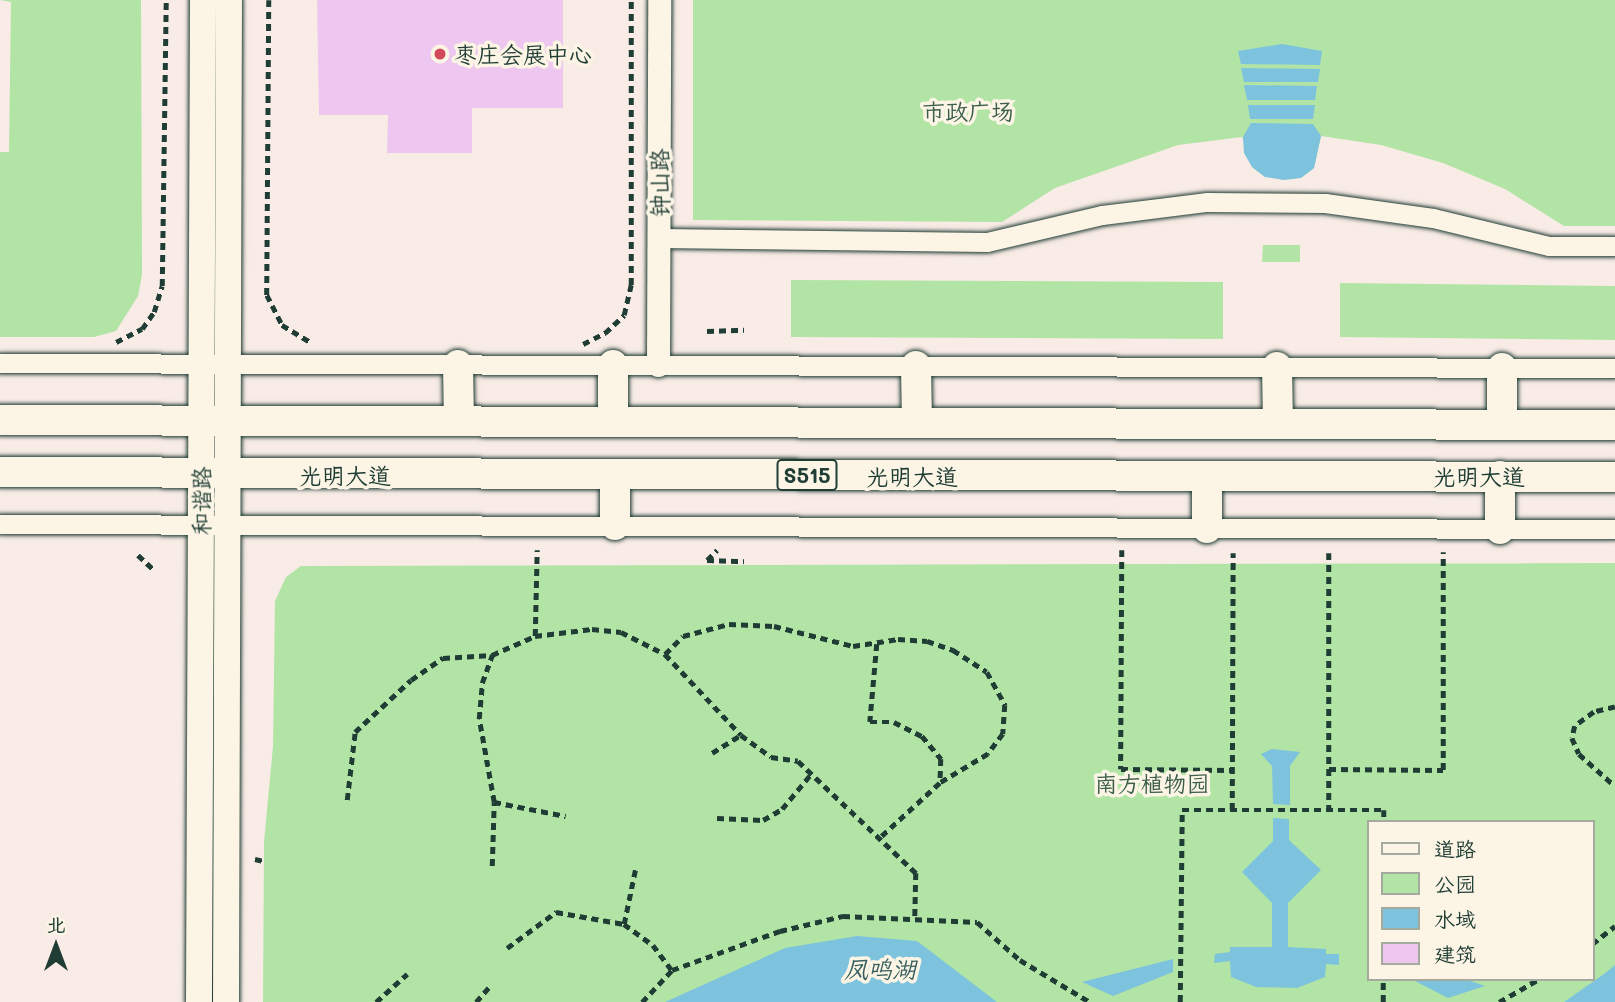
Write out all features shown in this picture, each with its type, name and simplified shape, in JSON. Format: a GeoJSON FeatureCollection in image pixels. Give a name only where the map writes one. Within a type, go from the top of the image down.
{"type":"FeatureCollection","features":[{"type":"Feature","properties":{"kind":"main road","name":"和谐路"},"geometry":{"type":"LineString","coordinates":[[203,0],[201,364],[215,420]]}},
{"type":"Feature","properties":{"kind":"main road","name":"和谐路"},"geometry":{"type":"LineString","coordinates":[[199,1002],[201,524],[214,473],[215,420],[228,364],[229,0]]}},
{"type":"Feature","properties":{"kind":"main road"},"geometry":{"type":"LineString","coordinates":[[458,365],[459,420]]}},
{"type":"Feature","properties":{"kind":"main road"},"geometry":{"type":"LineString","coordinates":[[613,421],[614,365]]}},
{"type":"Feature","properties":{"kind":"main road"},"geometry":{"type":"LineString","coordinates":[[916,366],[917,422]]}},
{"type":"Feature","properties":{"kind":"main road"},"geometry":{"type":"LineString","coordinates":[[1277,367],[1278,424]]}},
{"type":"Feature","properties":{"kind":"main road"},"geometry":{"type":"LineString","coordinates":[[1502,368],[1502,425]]}},
{"type":"Feature","properties":{"kind":"main road"},"geometry":{"type":"LineString","coordinates":[[0,420],[1615,425]]}},
{"type":"Feature","properties":{"kind":"main road","name":"光明大道"},"geometry":{"type":"LineString","coordinates":[[0,472],[1615,477]]}},
{"type":"Feature","properties":{"kind":"main road","name":"和谐路"},"geometry":{"type":"LineString","coordinates":[[214,473],[228,524],[226,1002]]}},
{"type":"Feature","properties":{"kind":"main road"},"geometry":{"type":"LineString","coordinates":[[615,475],[615,525]]}},
{"type":"Feature","properties":{"kind":"main road"},"geometry":{"type":"LineString","coordinates":[[1207,476],[1207,528]]}},
{"type":"Feature","properties":{"kind":"main road"},"geometry":{"type":"LineString","coordinates":[[1500,477],[1500,529]]}},
{"type":"Feature","properties":{"kind":"street","name":"钟山路"},"geometry":{"type":"LineString","coordinates":[[658,365],[659,0]]}},
{"type":"Feature","properties":{"kind":"street"},"geometry":{"type":"LineString","coordinates":[[659,238],[986,242],[1102,215],[1207,202],[1325,203],[1433,218],[1549,246],[1615,246]]}},
{"type":"Feature","properties":{"kind":"street"},"geometry":{"type":"LineString","coordinates":[[0,363],[1615,368]]}},
{"type":"Feature","properties":{"kind":"street","name":"S515"},"geometry":{"type":"LineString","coordinates":[[0,524],[1615,529]]}},
{"type":"Feature","properties":{"kind":"path"},"geometry":{"type":"LineString","coordinates":[[113,344],[142,329],[154,312],[162,286],[166,0]]}},
{"type":"Feature","properties":{"kind":"path"},"geometry":{"type":"LineString","coordinates":[[269,0],[267,295],[288,329],[310,343],[323,343]]}},
{"type":"Feature","properties":{"kind":"path"},"geometry":{"type":"LineString","coordinates":[[568,345],[582,345],[605,333],[624,315],[631,285],[631,0]]}},
{"type":"Feature","properties":{"kind":"path"},"geometry":{"type":"LineString","coordinates":[[707,331],[744,330]]}},
{"type":"Feature","properties":{"kind":"path"},"geometry":{"type":"LineString","coordinates":[[535,636],[537,550]]}},
{"type":"Feature","properties":{"kind":"path"},"geometry":{"type":"LineString","coordinates":[[717,550],[707,560],[744,561]]}},
{"type":"Feature","properties":{"kind":"path"},"geometry":{"type":"LineString","coordinates":[[1122,550],[1121,769],[1233,770]]}},
{"type":"Feature","properties":{"kind":"path"},"geometry":{"type":"LineString","coordinates":[[1329,769],[1443,770],[1443,552]]}},
{"type":"Feature","properties":{"kind":"path"},"geometry":{"type":"LineString","coordinates":[[1232,810],[1233,553]]}},
{"type":"Feature","properties":{"kind":"path"},"geometry":{"type":"LineString","coordinates":[[1329,553],[1329,810]]}},
{"type":"Feature","properties":{"kind":"path"},"geometry":{"type":"LineString","coordinates":[[138,555],[154,570]]}},
{"type":"Feature","properties":{"kind":"path"},"geometry":{"type":"LineString","coordinates":[[666,654],[683,636],[729,624],[774,626],[844,645],[877,644],[898,639],[927,641],[953,650],[987,672],[1005,705],[1003,734],[988,754],[940,783],[881,837]]}},
{"type":"Feature","properties":{"kind":"path"},"geometry":{"type":"LineString","coordinates":[[347,800],[355,733],[411,680],[443,658],[492,654],[535,636],[592,629],[621,632],[666,654],[741,735],[771,757],[798,761],[881,837],[916,873],[915,918]]}},
{"type":"Feature","properties":{"kind":"path"},"geometry":{"type":"LineString","coordinates":[[877,644],[870,722],[894,722],[922,736],[941,759],[940,783]]}},
{"type":"Feature","properties":{"kind":"path"},"geometry":{"type":"LineString","coordinates":[[492,654],[482,682],[479,719],[494,802],[492,866]]}},
{"type":"Feature","properties":{"kind":"path"},"geometry":{"type":"LineString","coordinates":[[1615,707],[1594,712],[1575,726],[1572,738],[1579,754],[1615,786]]}},
{"type":"Feature","properties":{"kind":"path"},"geometry":{"type":"LineString","coordinates":[[712,753],[741,735]]}},
{"type":"Feature","properties":{"kind":"path"},"geometry":{"type":"LineString","coordinates":[[716,818],[763,820],[782,808],[811,774]]}},
{"type":"Feature","properties":{"kind":"path"},"geometry":{"type":"LineString","coordinates":[[494,802],[566,816]]}},
{"type":"Feature","properties":{"kind":"path"},"geometry":{"type":"LineString","coordinates":[[1180,1002],[1182,810],[1384,810],[1384,820]]}},
{"type":"Feature","properties":{"kind":"path"},"geometry":{"type":"LineString","coordinates":[[255,859],[264,861]]}},
{"type":"Feature","properties":{"kind":"path"},"geometry":{"type":"LineString","coordinates":[[624,924],[636,866]]}},
{"type":"Feature","properties":{"kind":"path"},"geometry":{"type":"LineString","coordinates":[[507,948],[555,912],[624,924],[653,945],[672,970]]}},
{"type":"Feature","properties":{"kind":"path"},"geometry":{"type":"LineString","coordinates":[[642,1002],[672,970],[780,931],[843,916],[977,922],[1020,960],[1090,1002]]}},
{"type":"Feature","properties":{"kind":"path"},"geometry":{"type":"LineString","coordinates":[[1594,942],[1615,926]]}},
{"type":"Feature","properties":{"kind":"path"},"geometry":{"type":"LineString","coordinates":[[376,1002],[407,974]]}},
{"type":"Feature","properties":{"kind":"path"},"geometry":{"type":"LineString","coordinates":[[1383,981],[1383,1002]]}},
{"type":"Feature","properties":{"kind":"path"},"geometry":{"type":"LineString","coordinates":[[1499,1002],[1536,981]]}},
{"type":"Feature","properties":{"kind":"path"},"geometry":{"type":"LineString","coordinates":[[476,1002],[490,986]]}},
{"type":"Feature","properties":{"kind":"green space"},"geometry":{"type":"Polygon","coordinates":[[[0,0],[141,0],[142,275],[138,296],[116,331],[94,337],[0,337],[0,152],[9,152],[11,2],[0,0]]]}},
{"type":"Feature","properties":{"kind":"green space","name":"市政广场"},"geometry":{"type":"Polygon","coordinates":[[[693,0],[1615,0],[1615,226],[1564,226],[1505,189],[1443,163],[1381,145],[1321,136],[1314,168],[1301,178],[1265,177],[1252,167],[1242,137],[1178,145],[1055,188],[1002,222],[693,220],[693,0]]]}},
{"type":"Feature","properties":{"kind":"green space"},"geometry":{"type":"Polygon","coordinates":[[[1263,245],[1300,245],[1300,262],[1262,262],[1263,245]]]}},
{"type":"Feature","properties":{"kind":"green space"},"geometry":{"type":"Polygon","coordinates":[[[791,280],[1223,282],[1223,339],[791,337],[791,280]]]}},
{"type":"Feature","properties":{"kind":"green space"},"geometry":{"type":"Polygon","coordinates":[[[1340,283],[1615,286],[1615,340],[1340,337],[1340,283]]]}},
{"type":"Feature","properties":{"kind":"green space","name":"南方植物园"},"geometry":{"type":"Polygon","coordinates":[[[1615,563],[1615,1002],[263,1002],[264,842],[273,746],[275,601],[286,577],[301,566],[1615,563]]]}},
{"type":"Feature","properties":{"kind":"water"},"geometry":{"type":"Polygon","coordinates":[[[1282,44],[1322,51],[1320,65],[1241,64],[1238,51],[1282,44]]]}},
{"type":"Feature","properties":{"kind":"water"},"geometry":{"type":"Polygon","coordinates":[[[1241,68],[1320,69],[1318,82],[1244,82],[1241,68]]]}},
{"type":"Feature","properties":{"kind":"water"},"geometry":{"type":"Polygon","coordinates":[[[1244,85],[1317,86],[1315,100],[1247,100],[1244,85]]]}},
{"type":"Feature","properties":{"kind":"water"},"geometry":{"type":"Polygon","coordinates":[[[1248,105],[1315,105],[1313,119],[1250,119],[1248,105]]]}},
{"type":"Feature","properties":{"kind":"water"},"geometry":{"type":"Polygon","coordinates":[[[1251,123],[1313,124],[1321,136],[1314,168],[1301,178],[1284,180],[1265,177],[1252,167],[1244,153],[1243,137],[1251,123]]]}},
{"type":"Feature","properties":{"kind":"water"},"geometry":{"type":"Polygon","coordinates":[[[1272,749],[1300,752],[1290,766],[1290,805],[1273,804],[1272,766],[1261,754],[1272,749]]]}},
{"type":"Feature","properties":{"kind":"water"},"geometry":{"type":"Polygon","coordinates":[[[1273,818],[1289,819],[1289,840],[1321,870],[1288,903],[1288,947],[1326,949],[1326,954],[1339,954],[1339,965],[1326,964],[1325,977],[1297,988],[1256,987],[1231,977],[1230,961],[1214,963],[1215,954],[1230,952],[1230,947],[1272,947],[1272,903],[1242,872],[1273,841],[1273,818]]]}},
{"type":"Feature","properties":{"kind":"water","name":"凤鸣湖"},"geometry":{"type":"Polygon","coordinates":[[[857,936],[917,941],[997,1002],[665,1002],[785,948],[857,936]]]}},
{"type":"Feature","properties":{"kind":"water"},"geometry":{"type":"Polygon","coordinates":[[[1173,959],[1173,972],[1113,996],[1082,982],[1173,959]]]}},
{"type":"Feature","properties":{"kind":"water"},"geometry":{"type":"Polygon","coordinates":[[[1615,965],[1615,1002],[1564,1002],[1604,974],[1615,965]]]}},
{"type":"Feature","properties":{"kind":"water"},"geometry":{"type":"Polygon","coordinates":[[[1415,981],[1471,981],[1485,986],[1448,998],[1415,981]]]}},
{"type":"Feature","properties":{"kind":"building","name":"枣庄会展中心"},"geometry":{"type":"Polygon","coordinates":[[[317,0],[563,0],[563,108],[472,108],[472,153],[387,153],[388,115],[319,115],[317,0]]]}},
{"type":"Feature","properties":{"kind":"place","name":"枣庄会展中心"},"geometry":{"type":"Point","coordinates":[440,54]}}]}
